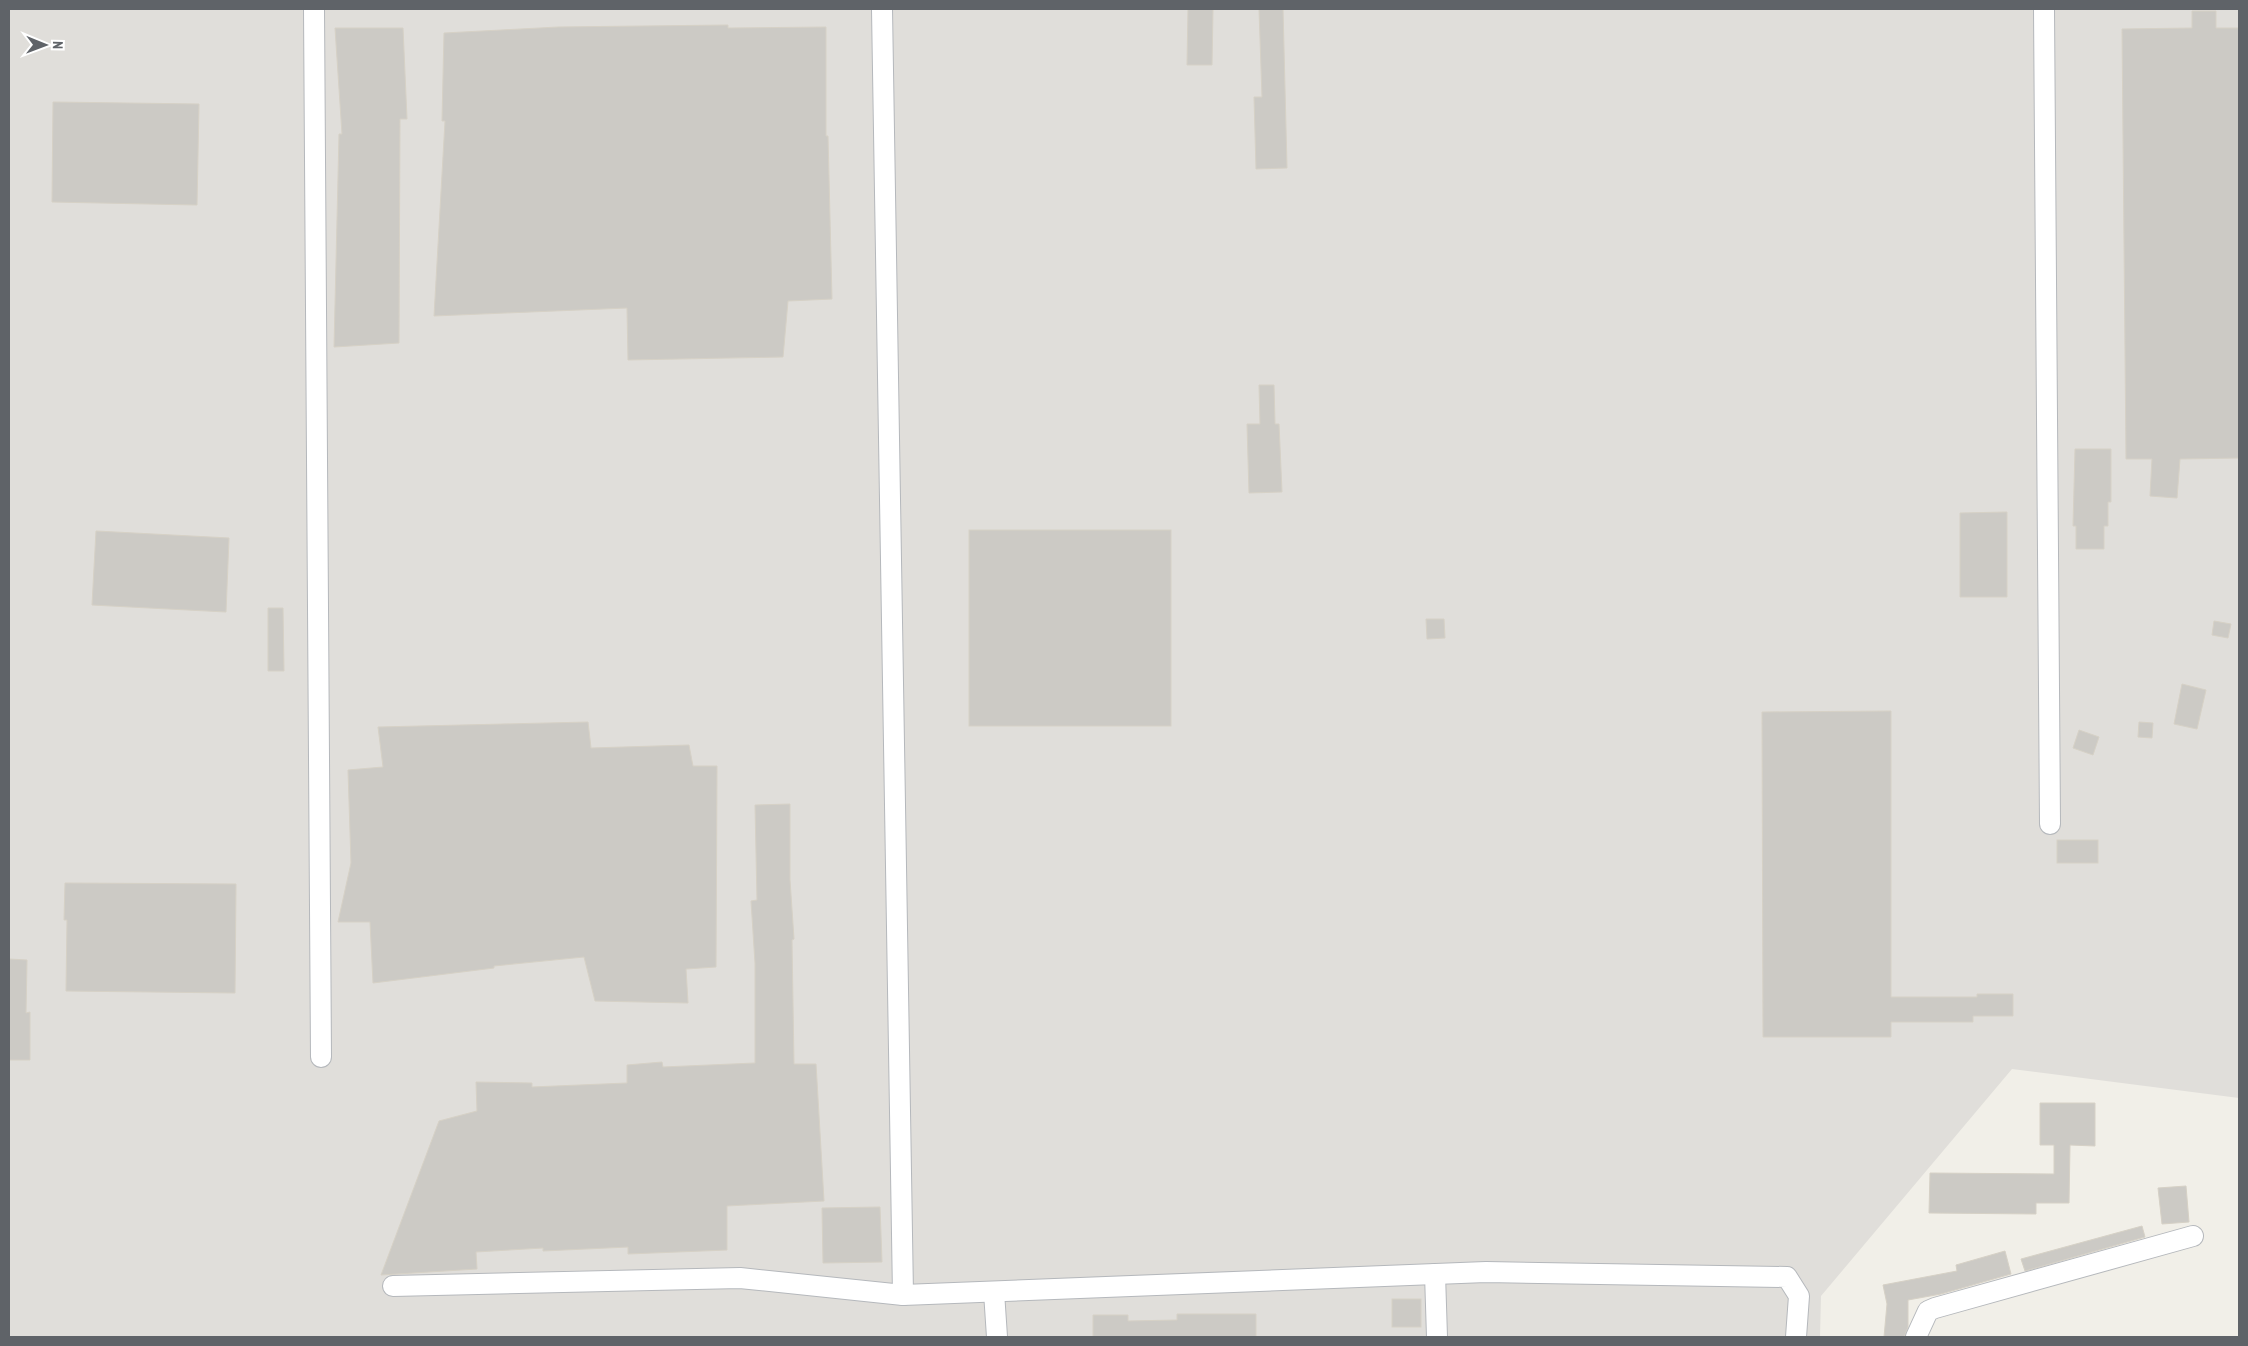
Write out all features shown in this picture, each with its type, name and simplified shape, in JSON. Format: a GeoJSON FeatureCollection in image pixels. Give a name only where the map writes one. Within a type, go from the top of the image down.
{"type":"FeatureCollection","features":[{"type":"Feature","properties":{"kind":"street"},"geometry":{"type":"LineString","coordinates":[[314,9],[321,1057]]}},
{"type":"Feature","properties":{"kind":"street"},"geometry":{"type":"LineString","coordinates":[[882,9],[903,1295]]}},
{"type":"Feature","properties":{"kind":"street"},"geometry":{"type":"LineString","coordinates":[[2044,9],[2050,824]]}},
{"type":"Feature","properties":{"kind":"street"},"geometry":{"type":"LineString","coordinates":[[1916,1337],[1928,1311],[1935,1308],[2193,1236]]}},
{"type":"Feature","properties":{"kind":"street"},"geometry":{"type":"LineString","coordinates":[[393,1286],[740,1278],[903,1295],[1486,1272],[1787,1278],[1799,1296],[1796,1337]]}},
{"type":"Feature","properties":{"kind":"street"},"geometry":{"type":"LineString","coordinates":[[1435,1274],[1437,1337]]}},
{"type":"Feature","properties":{"kind":"street"},"geometry":{"type":"LineString","coordinates":[[994,1292],[998,1337]]}},
{"type":"Feature","properties":{"kind":"shaded area"},"geometry":{"type":"Polygon","coordinates":[[[9,9],[2239,9],[2239,1098],[2012,1069],[1821,1296],[1820,1337],[9,1337],[9,9]]]}},
{"type":"Feature","properties":{"kind":"building"},"geometry":{"type":"Polygon","coordinates":[[[1188,9],[1213,9],[1212,65],[1187,65],[1188,9]]]}},
{"type":"Feature","properties":{"kind":"building"},"geometry":{"type":"Polygon","coordinates":[[[1259,9],[1283,9],[1287,168],[1256,169],[1254,97],[1262,97],[1259,9]]]}},
{"type":"Feature","properties":{"kind":"building"},"geometry":{"type":"Polygon","coordinates":[[[2192,11],[2216,11],[2216,28],[2239,28],[2239,458],[2180,459],[2177,498],[2150,496],[2152,459],[2126,459],[2122,29],[2192,28],[2192,11]]]}},
{"type":"Feature","properties":{"kind":"building"},"geometry":{"type":"Polygon","coordinates":[[[728,25],[728,28],[826,27],[826,136],[828,136],[832,299],[788,301],[783,357],[628,360],[627,308],[434,316],[445,121],[442,121],[444,33],[558,27],[728,25]]]}},
{"type":"Feature","properties":{"kind":"building"},"geometry":{"type":"Polygon","coordinates":[[[335,28],[403,28],[407,119],[400,119],[399,343],[334,347],[339,134],[342,134],[335,28]]]}},
{"type":"Feature","properties":{"kind":"building"},"geometry":{"type":"Polygon","coordinates":[[[53,102],[199,104],[197,205],[52,202],[53,102]]]}},
{"type":"Feature","properties":{"kind":"building"},"geometry":{"type":"Polygon","coordinates":[[[1259,385],[1274,385],[1275,424],[1279,424],[1282,492],[1249,493],[1247,424],[1260,424],[1259,385]]]}},
{"type":"Feature","properties":{"kind":"building"},"geometry":{"type":"Polygon","coordinates":[[[2075,449],[2111,449],[2111,502],[2108,502],[2108,526],[2104,526],[2104,549],[2076,549],[2076,526],[2073,526],[2075,449]]]}},
{"type":"Feature","properties":{"kind":"building"},"geometry":{"type":"Polygon","coordinates":[[[2007,512],[2007,597],[1960,597],[1960,513],[2007,512]]]}},
{"type":"Feature","properties":{"kind":"building"},"geometry":{"type":"Polygon","coordinates":[[[969,530],[1171,530],[1171,726],[969,726],[969,530]]]}},
{"type":"Feature","properties":{"kind":"building"},"geometry":{"type":"Polygon","coordinates":[[[96,531],[229,538],[226,612],[92,605],[96,531]]]}},
{"type":"Feature","properties":{"kind":"building"},"geometry":{"type":"Polygon","coordinates":[[[268,608],[283,608],[284,671],[268,671],[268,608]]]}},
{"type":"Feature","properties":{"kind":"building"},"geometry":{"type":"Polygon","coordinates":[[[1426,619],[1444,619],[1445,638],[1427,639],[1426,619]]]}},
{"type":"Feature","properties":{"kind":"building"},"geometry":{"type":"Polygon","coordinates":[[[2214,621],[2231,624],[2228,638],[2212,635],[2214,621]]]}},
{"type":"Feature","properties":{"kind":"building"},"geometry":{"type":"Polygon","coordinates":[[[2182,684],[2206,690],[2197,729],[2174,724],[2182,684]]]}},
{"type":"Feature","properties":{"kind":"building"},"geometry":{"type":"Polygon","coordinates":[[[1891,711],[1891,997],[1977,997],[1977,994],[2013,994],[2013,1016],[1973,1016],[1973,1022],[1891,1022],[1891,1037],[1763,1037],[1762,712],[1891,711]]]}},
{"type":"Feature","properties":{"kind":"building"},"geometry":{"type":"Polygon","coordinates":[[[588,722],[591,748],[689,745],[693,766],[717,766],[716,967],[686,969],[688,1003],[595,1001],[584,957],[494,966],[494,968],[373,983],[370,922],[338,922],[351,863],[348,770],[383,767],[378,727],[588,722]]]}},
{"type":"Feature","properties":{"kind":"building"},"geometry":{"type":"Polygon","coordinates":[[[2139,722],[2153,723],[2152,738],[2138,737],[2139,722]]]}},
{"type":"Feature","properties":{"kind":"building"},"geometry":{"type":"Polygon","coordinates":[[[2079,730],[2099,737],[2093,755],[2073,748],[2079,730]]]}},
{"type":"Feature","properties":{"kind":"building"},"geometry":{"type":"Polygon","coordinates":[[[790,804],[790,880],[794,939],[792,940],[794,1064],[816,1064],[824,1201],[727,1206],[727,1250],[628,1254],[628,1247],[543,1251],[543,1248],[476,1252],[477,1269],[381,1275],[439,1121],[477,1111],[476,1082],[532,1083],[532,1087],[627,1083],[627,1065],[662,1062],[663,1067],[755,1063],[755,963],[751,901],[757,900],[755,805],[790,804]]]}},
{"type":"Feature","properties":{"kind":"building"},"geometry":{"type":"Polygon","coordinates":[[[2057,840],[2098,840],[2098,863],[2057,863],[2057,840]]]}},
{"type":"Feature","properties":{"kind":"building"},"geometry":{"type":"Polygon","coordinates":[[[65,883],[236,884],[235,993],[66,991],[67,920],[64,920],[65,883]]]}},
{"type":"Feature","properties":{"kind":"building"},"geometry":{"type":"Polygon","coordinates":[[[9,959],[27,960],[26,1013],[30,1012],[30,1060],[9,1060],[9,959]]]}},
{"type":"Feature","properties":{"kind":"building"},"geometry":{"type":"Polygon","coordinates":[[[2040,1103],[2095,1103],[2095,1146],[2070,1145],[2069,1203],[2036,1203],[2036,1214],[1929,1213],[1930,1173],[2054,1174],[2054,1145],[2040,1145],[2040,1103]]]}},
{"type":"Feature","properties":{"kind":"building"},"geometry":{"type":"Polygon","coordinates":[[[2186,1186],[2189,1222],[2162,1224],[2158,1188],[2186,1186]]]}},
{"type":"Feature","properties":{"kind":"building"},"geometry":{"type":"Polygon","coordinates":[[[880,1207],[882,1262],[823,1263],[822,1208],[880,1207]]]}},
{"type":"Feature","properties":{"kind":"building"},"geometry":{"type":"Polygon","coordinates":[[[2142,1226],[2145,1237],[2025,1271],[2021,1259],[2142,1226]]]}},
{"type":"Feature","properties":{"kind":"building"},"geometry":{"type":"Polygon","coordinates":[[[2005,1251],[2011,1274],[1941,1294],[1908,1300],[1908,1327],[1904,1337],[1884,1337],[1887,1304],[1883,1285],[1957,1271],[1956,1265],[2005,1251]]]}},
{"type":"Feature","properties":{"kind":"building"},"geometry":{"type":"Polygon","coordinates":[[[1392,1299],[1421,1299],[1421,1327],[1392,1327],[1392,1299]]]}},
{"type":"Feature","properties":{"kind":"building"},"geometry":{"type":"Polygon","coordinates":[[[1177,1314],[1256,1314],[1256,1337],[1093,1337],[1093,1315],[1128,1315],[1128,1321],[1177,1320],[1177,1314]]]}}]}
